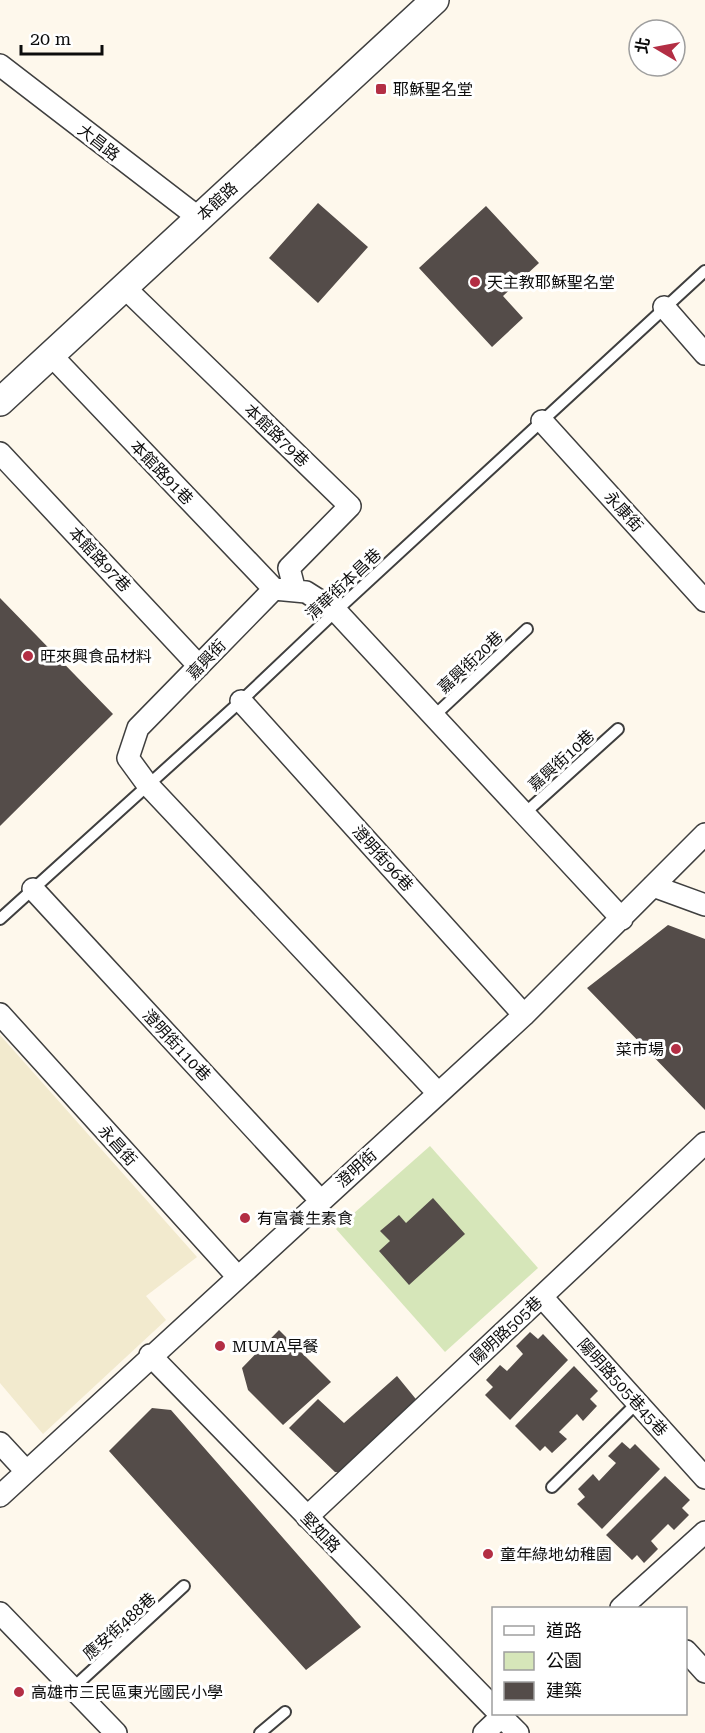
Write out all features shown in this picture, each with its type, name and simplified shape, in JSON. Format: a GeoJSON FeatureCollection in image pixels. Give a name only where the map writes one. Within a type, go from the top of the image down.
{"type":"FeatureCollection","features":[{"type":"Feature","properties":{"kind":"street","name":"本館路"},"geometry":{"type":"LineString","coordinates":[[0,402],[435,0]]}},
{"type":"Feature","properties":{"kind":"street","name":"大昌路"},"geometry":{"type":"LineString","coordinates":[[0,65],[199,218]]}},
{"type":"Feature","properties":{"kind":"street","name":"本館路79巷"},"geometry":{"type":"LineString","coordinates":[[124,287],[350,506],[289,568],[285,590]]}},
{"type":"Feature","properties":{"kind":"street"},"geometry":{"type":"LineString","coordinates":[[664,308],[705,354]]}},
{"type":"Feature","properties":{"kind":"street","name":"本館路91巷"},"geometry":{"type":"LineString","coordinates":[[51,355],[285,590]]}},
{"type":"Feature","properties":{"kind":"street","name":"永康街"},"geometry":{"type":"LineString","coordinates":[[542,421],[705,601]]}},
{"type":"Feature","properties":{"kind":"street","name":"本館路97巷"},"geometry":{"type":"LineString","coordinates":[[0,453],[199,666]]}},
{"type":"Feature","properties":{"kind":"street"},"geometry":{"type":"LineString","coordinates":[[285,590],[306,592],[336,611],[622,919]]}},
{"type":"Feature","properties":{"kind":"street","name":"嘉興街"},"geometry":{"type":"LineString","coordinates":[[285,590],[199,666],[138,729],[128,758],[147,784],[438,1093]]}},
{"type":"Feature","properties":{"kind":"street","name":"澄明街96巷"},"geometry":{"type":"LineString","coordinates":[[241,701],[524,1015]]}},
{"type":"Feature","properties":{"kind":"street","name":"澄明街"},"geometry":{"type":"LineString","coordinates":[[0,1496],[25,1470],[150,1355],[524,1015],[705,834]]}},
{"type":"Feature","properties":{"kind":"street"},"geometry":{"type":"LineString","coordinates":[[653,886],[705,906]]}},
{"type":"Feature","properties":{"kind":"street","name":"澄明街110巷"},"geometry":{"type":"LineString","coordinates":[[33,889],[320,1200]]}},
{"type":"Feature","properties":{"kind":"street","name":"永昌街"},"geometry":{"type":"LineString","coordinates":[[0,1014],[237,1276]]}},
{"type":"Feature","properties":{"kind":"street","name":"陽明路505巷"},"geometry":{"type":"LineString","coordinates":[[307,1517],[705,1143]]}},
{"type":"Feature","properties":{"kind":"street","name":"陽明路505巷45巷"},"geometry":{"type":"LineString","coordinates":[[542,1297],[705,1478]]}},
{"type":"Feature","properties":{"kind":"street","name":"堅如路"},"geometry":{"type":"LineString","coordinates":[[150,1355],[492,1705]]}},
{"type":"Feature","properties":{"kind":"street"},"geometry":{"type":"LineString","coordinates":[[0,1443],[25,1470]]}},
{"type":"Feature","properties":{"kind":"street"},"geometry":{"type":"LineString","coordinates":[[634,1604],[705,1532]]}},
{"type":"Feature","properties":{"kind":"street"},"geometry":{"type":"LineString","coordinates":[[0,1613],[116,1733]]}},
{"type":"Feature","properties":{"kind":"street"},"geometry":{"type":"LineString","coordinates":[[687,1652],[705,1672]]}},
{"type":"Feature","properties":{"kind":"street"},"geometry":{"type":"LineString","coordinates":[[484,1733],[498,1715]]}},
{"type":"Feature","properties":{"kind":"street","name":"堅如路"},"geometry":{"type":"LineString","coordinates":[[502,1715],[518,1733]]}},
{"type":"Feature","properties":{"kind":"lane","name":"清華街本昌巷"},"geometry":{"type":"LineString","coordinates":[[0,919],[241,701],[705,271]]}},
{"type":"Feature","properties":{"kind":"lane","name":"嘉興街20巷"},"geometry":{"type":"LineString","coordinates":[[434,716],[527,629]]}},
{"type":"Feature","properties":{"kind":"lane","name":"嘉興街10巷"},"geometry":{"type":"LineString","coordinates":[[525,813],[618,729]]}},
{"type":"Feature","properties":{"kind":"lane"},"geometry":{"type":"LineString","coordinates":[[552,1487],[637,1403]]}},
{"type":"Feature","properties":{"kind":"lane","name":"應安街488巷"},"geometry":{"type":"LineString","coordinates":[[74,1687],[184,1586]]}},
{"type":"Feature","properties":{"kind":"lane"},"geometry":{"type":"LineString","coordinates":[[260,1733],[285,1712]]}},
{"type":"Feature","properties":{"kind":"shaded area"},"geometry":{"type":"Polygon","coordinates":[[[0,1035],[197,1257],[146,1296],[166,1320],[43,1434],[0,1383],[0,1035]]]}},
{"type":"Feature","properties":{"kind":"green space"},"geometry":{"type":"Polygon","coordinates":[[[430,1146],[538,1268],[445,1352],[336,1229],[430,1146]]]}},
{"type":"Feature","properties":{"kind":"building"},"geometry":{"type":"Polygon","coordinates":[[[318,203],[368,247],[318,303],[269,258],[318,203]]]}},
{"type":"Feature","properties":{"kind":"building","name":"天主教耶穌聖名堂"},"geometry":{"type":"Polygon","coordinates":[[[486,206],[539,263],[503,296],[523,318],[492,347],[419,268],[486,206]]]}},
{"type":"Feature","properties":{"kind":"building","name":"旺來興食品材料"},"geometry":{"type":"Polygon","coordinates":[[[0,598],[113,714],[0,826],[0,598]]]}},
{"type":"Feature","properties":{"kind":"building","name":"菜市場"},"geometry":{"type":"Polygon","coordinates":[[[668,925],[705,939],[705,1110],[587,988],[668,925]]]}},
{"type":"Feature","properties":{"kind":"building"},"geometry":{"type":"Polygon","coordinates":[[[433,1198],[465,1234],[409,1285],[379,1251],[390,1241],[380,1231],[399,1215],[406,1223],[433,1198]]]}},
{"type":"Feature","properties":{"kind":"building"},"geometry":{"type":"Polygon","coordinates":[[[279,1330],[331,1382],[283,1425],[248,1390],[242,1368],[279,1330]]]}},
{"type":"Feature","properties":{"kind":"building"},"geometry":{"type":"Polygon","coordinates":[[[530,1332],[538,1339],[543,1334],[568,1360],[510,1420],[485,1395],[493,1387],[486,1380],[500,1365],[507,1371],[523,1354],[516,1346],[530,1332]]]}},
{"type":"Feature","properties":{"kind":"building"},"geometry":{"type":"Polygon","coordinates":[[[574,1366],[598,1391],[590,1399],[597,1406],[583,1421],[577,1414],[559,1432],[567,1439],[552,1453],[545,1446],[540,1451],[515,1426],[574,1366]]]}},
{"type":"Feature","properties":{"kind":"building"},"geometry":{"type":"Polygon","coordinates":[[[397,1376],[424,1409],[350,1473],[335,1472],[289,1428],[318,1399],[344,1423],[397,1376]]]}},
{"type":"Feature","properties":{"kind":"building"},"geometry":{"type":"Polygon","coordinates":[[[152,1408],[171,1410],[361,1627],[306,1670],[109,1451],[152,1408]]]}},
{"type":"Feature","properties":{"kind":"building"},"geometry":{"type":"Polygon","coordinates":[[[622,1442],[630,1449],[635,1444],[660,1469],[602,1529],[577,1504],[585,1497],[578,1489],[593,1474],[599,1481],[616,1463],[608,1456],[622,1442]]]}},
{"type":"Feature","properties":{"kind":"building"},"geometry":{"type":"Polygon","coordinates":[[[665,1476],[690,1500],[682,1508],[689,1515],[674,1530],[668,1524],[651,1541],[658,1549],[644,1563],[637,1555],[632,1560],[606,1535],[665,1476]]]}},
{"type":"Feature","properties":{"kind":"place","name":"耶穌聖名堂"},"geometry":{"type":"Point","coordinates":[381,89]}},
{"type":"Feature","properties":{"kind":"place","name":"天主教耶穌聖名堂"},"geometry":{"type":"Point","coordinates":[475,282]}},
{"type":"Feature","properties":{"kind":"place","name":"旺來興食品材料"},"geometry":{"type":"Point","coordinates":[28,656]}},
{"type":"Feature","properties":{"kind":"place","name":"菜市場"},"geometry":{"type":"Point","coordinates":[676,1049]}},
{"type":"Feature","properties":{"kind":"place","name":"有富養生素食"},"geometry":{"type":"Point","coordinates":[245,1218]}},
{"type":"Feature","properties":{"kind":"place","name":"MUMA早餐"},"geometry":{"type":"Point","coordinates":[220,1346]}},
{"type":"Feature","properties":{"kind":"place","name":"童年綠地幼稚園"},"geometry":{"type":"Point","coordinates":[488,1554]}},
{"type":"Feature","properties":{"kind":"place","name":"高雄市三民區東光國民小學"},"geometry":{"type":"Point","coordinates":[19,1692]}}]}
